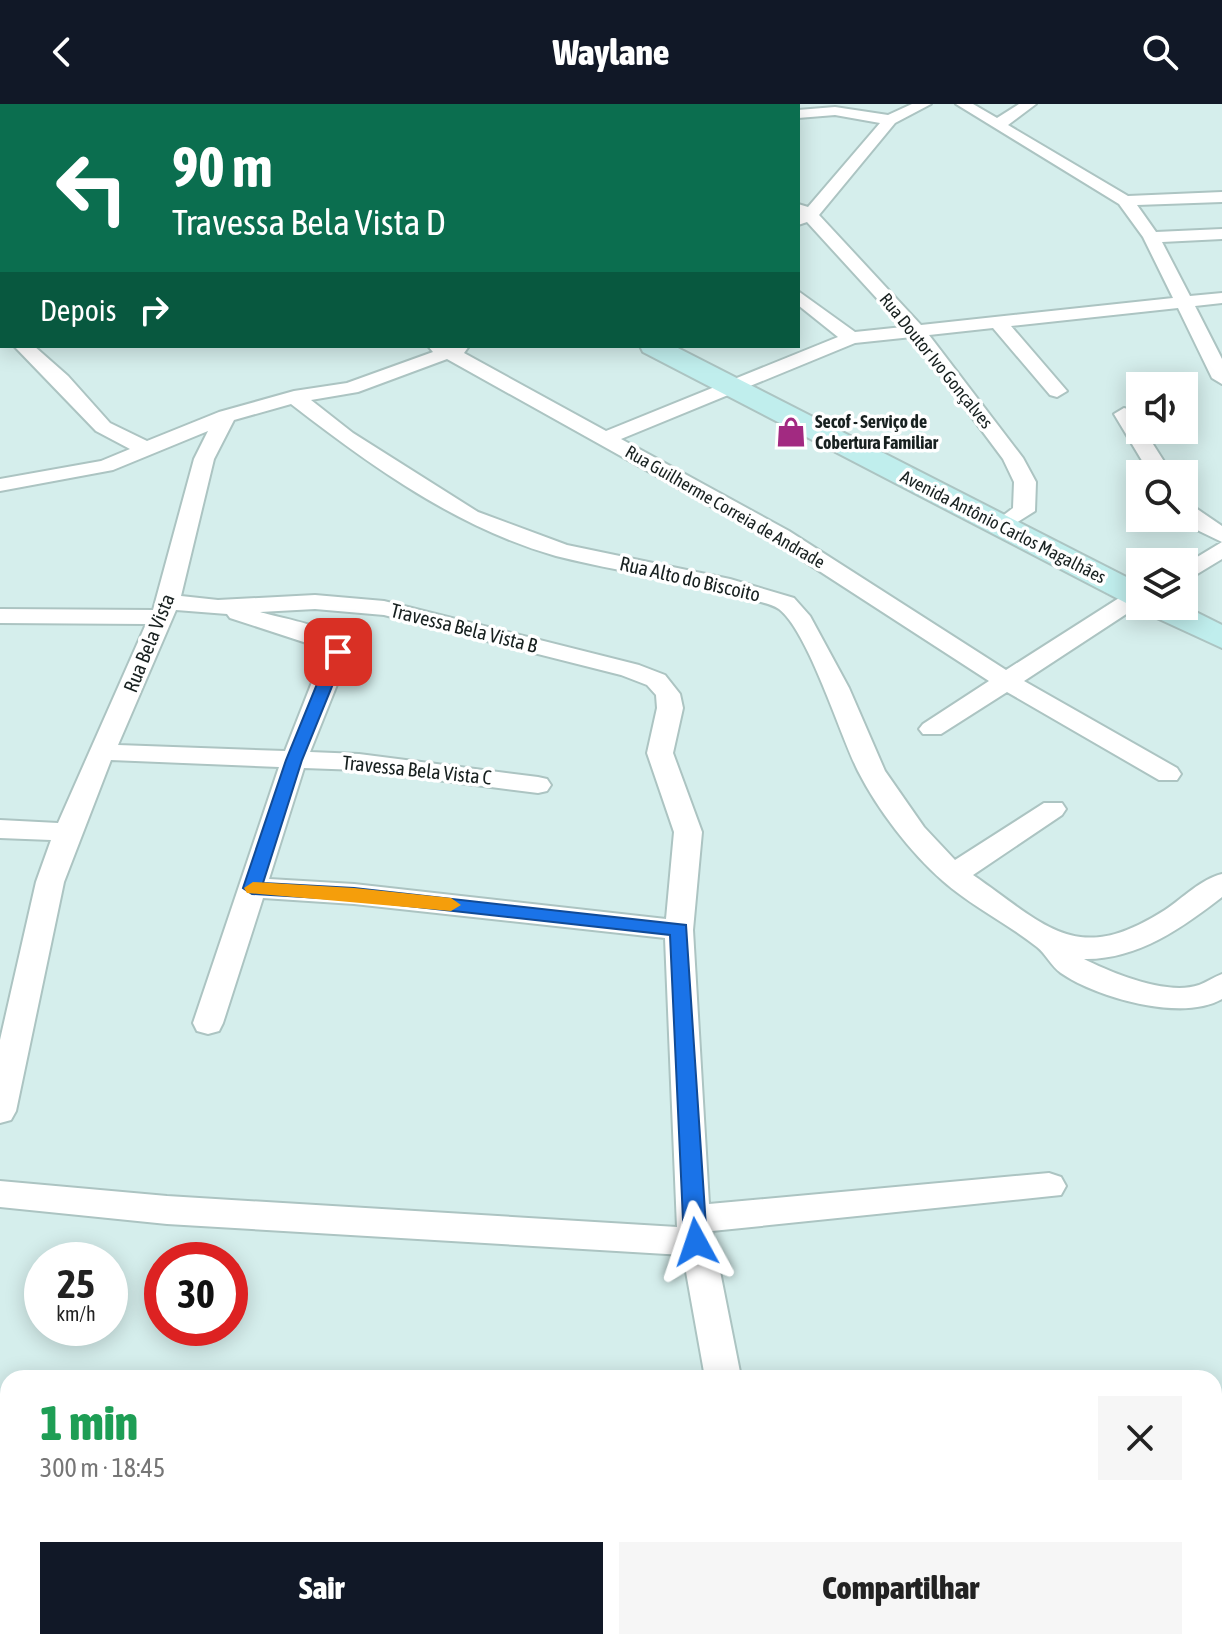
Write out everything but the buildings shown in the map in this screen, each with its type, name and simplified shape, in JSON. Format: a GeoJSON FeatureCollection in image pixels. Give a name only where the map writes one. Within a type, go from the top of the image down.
{"type":"FeatureCollection","features":[{"type":"Feature","properties":{"kind":"main road"},"geometry":{"type":"LineString","coordinates":[[512,104],[519,104]]}},
{"type":"Feature","properties":{"kind":"main road","name":"Avenida Antônio Carlos Magalhães"},"geometry":{"type":"LineString","coordinates":[[658,348],[743,382],[1014,518],[1126,583]]}},
{"type":"Feature","properties":{"kind":"main road","name":"Avenida Antônio Carlos Magalhães"},"geometry":{"type":"LineString","coordinates":[[700,348],[743,382]]}},
{"type":"Feature","properties":{"kind":"main road"},"geometry":{"type":"LineString","coordinates":[[1198,598],[1222,609]]}},
{"type":"Feature","properties":{"kind":"main road","name":"Avenida Antônio Carlos Magalhães"},"geometry":{"type":"LineString","coordinates":[[1191,620],[1222,638]]}},
{"type":"Feature","properties":{"kind":"street"},"geometry":{"type":"LineString","coordinates":[[802,215],[890,120],[924,104]]}},
{"type":"Feature","properties":{"kind":"street"},"geometry":{"type":"LineString","coordinates":[[963,104],[1125,201],[1151,237],[1222,378]]}},
{"type":"Feature","properties":{"kind":"street"},"geometry":{"type":"LineString","coordinates":[[999,124],[1029,104]]}},
{"type":"Feature","properties":{"kind":"street"},"geometry":{"type":"LineString","coordinates":[[802,122],[835,111],[890,120]]}},
{"type":"Feature","properties":{"kind":"street"},"geometry":{"type":"LineString","coordinates":[[1125,201],[1222,197]]}},
{"type":"Feature","properties":{"kind":"street","name":"Rua Doutor Ivo Gonçalves"},"geometry":{"type":"LineString","coordinates":[[802,215],[915,329],[1013,458],[1025,482],[1014,518]]}},
{"type":"Feature","properties":{"kind":"street"},"geometry":{"type":"LineString","coordinates":[[1151,237],[1222,234]]}},
{"type":"Feature","properties":{"kind":"street"},"geometry":{"type":"LineString","coordinates":[[800,298],[851,338]]}},
{"type":"Feature","properties":{"kind":"street"},"geometry":{"type":"LineString","coordinates":[[604,439],[851,338],[1222,298]]}},
{"type":"Feature","properties":{"kind":"street"},"geometry":{"type":"LineString","coordinates":[[997,321],[1057,391]]}},
{"type":"Feature","properties":{"kind":"street"},"geometry":{"type":"LineString","coordinates":[[25,348],[61,380],[103,427],[146,449]]}},
{"type":"Feature","properties":{"kind":"street"},"geometry":{"type":"LineString","coordinates":[[0,485],[82,472],[226,416],[294,397],[351,388],[451,348]]}},
{"type":"Feature","properties":{"kind":"street","name":"Rua Guilherme Correia de Andrade"},"geometry":{"type":"LineString","coordinates":[[451,348],[604,439],[781,536],[1006,681],[1168,774]]}},
{"type":"Feature","properties":{"kind":"street","name":"Rua Alto do Biscoito"},"geometry":{"type":"LineString","coordinates":[[294,397],[346,437],[470,517],[561,550],[730,586],[786,603],[798,616],[837,688],[872,772],[914,833],[953,875],[1049,941]]}},
{"type":"Feature","properties":{"kind":"street"},"geometry":{"type":"LineString","coordinates":[[1124,414],[1152,460]]}},
{"type":"Feature","properties":{"kind":"street","name":"Rua Bela Vista"},"geometry":{"type":"LineString","coordinates":[[1,1115],[4,1072],[50,882],[67,832],[165,610],[204,459],[226,416]]}},
{"type":"Feature","properties":{"kind":"street"},"geometry":{"type":"LineString","coordinates":[[1198,519],[1222,535]]}},
{"type":"Feature","properties":{"kind":"street"},"geometry":{"type":"LineString","coordinates":[[1198,565],[1222,549]]}},
{"type":"Feature","properties":{"kind":"street","name":"Travessa Bela Vista B"},"geometry":{"type":"LineString","coordinates":[[0,616],[351,603],[384,608],[646,676],[668,694],[670,708],[660,753],[684,816],[689,852],[682,882],[679,930]]}},
{"type":"Feature","properties":{"kind":"street"},"geometry":{"type":"LineString","coordinates":[[932,729],[1126,604]]}},
{"type":"Feature","properties":{"kind":"street"},"geometry":{"type":"LineString","coordinates":[[208,1023],[294,760],[337,660],[336,645],[324,638],[218,607]]}},
{"type":"Feature","properties":{"kind":"street","name":"Travessa Bela Vista C"},"geometry":{"type":"LineString","coordinates":[[103,752],[413,768],[538,785]]}},
{"type":"Feature","properties":{"kind":"street"},"geometry":{"type":"LineString","coordinates":[[953,875],[1053,809]]}},
{"type":"Feature","properties":{"kind":"street"},"geometry":{"type":"LineString","coordinates":[[0,829],[67,832]]}},
{"type":"Feature","properties":{"kind":"street"},"geometry":{"type":"LineString","coordinates":[[1049,941],[1082,949],[1120,944],[1174,919],[1222,883]]}},
{"type":"Feature","properties":{"kind":"street"},"geometry":{"type":"LineString","coordinates":[[252,888],[354,894],[679,930],[694,1231],[722,1370]]}},
{"type":"Feature","properties":{"kind":"street"},"geometry":{"type":"LineString","coordinates":[[1049,941],[1070,965],[1117,988],[1142,994],[1203,996],[1222,985]]}},
{"type":"Feature","properties":{"kind":"street"},"geometry":{"type":"LineString","coordinates":[[0,1194],[167,1210],[694,1231],[1049,1186]]}},
{"type":"Feature","properties":{"kind":"slow traffic"},"geometry":{"type":"LineString","coordinates":[[253,888],[354,894],[451,905]]}},
{"type":"Feature","properties":{"kind":"place","name":"Secof - Serviço de Cobertura Familiar"},"geometry":{"type":"Point","coordinates":[791,432]}},
{"type":"Feature","properties":{"kind":"route"},"geometry":{"type":"LineString","coordinates":[[338,652],[294,760],[252,888],[354,894],[679,930],[696,1242]]}}]}
